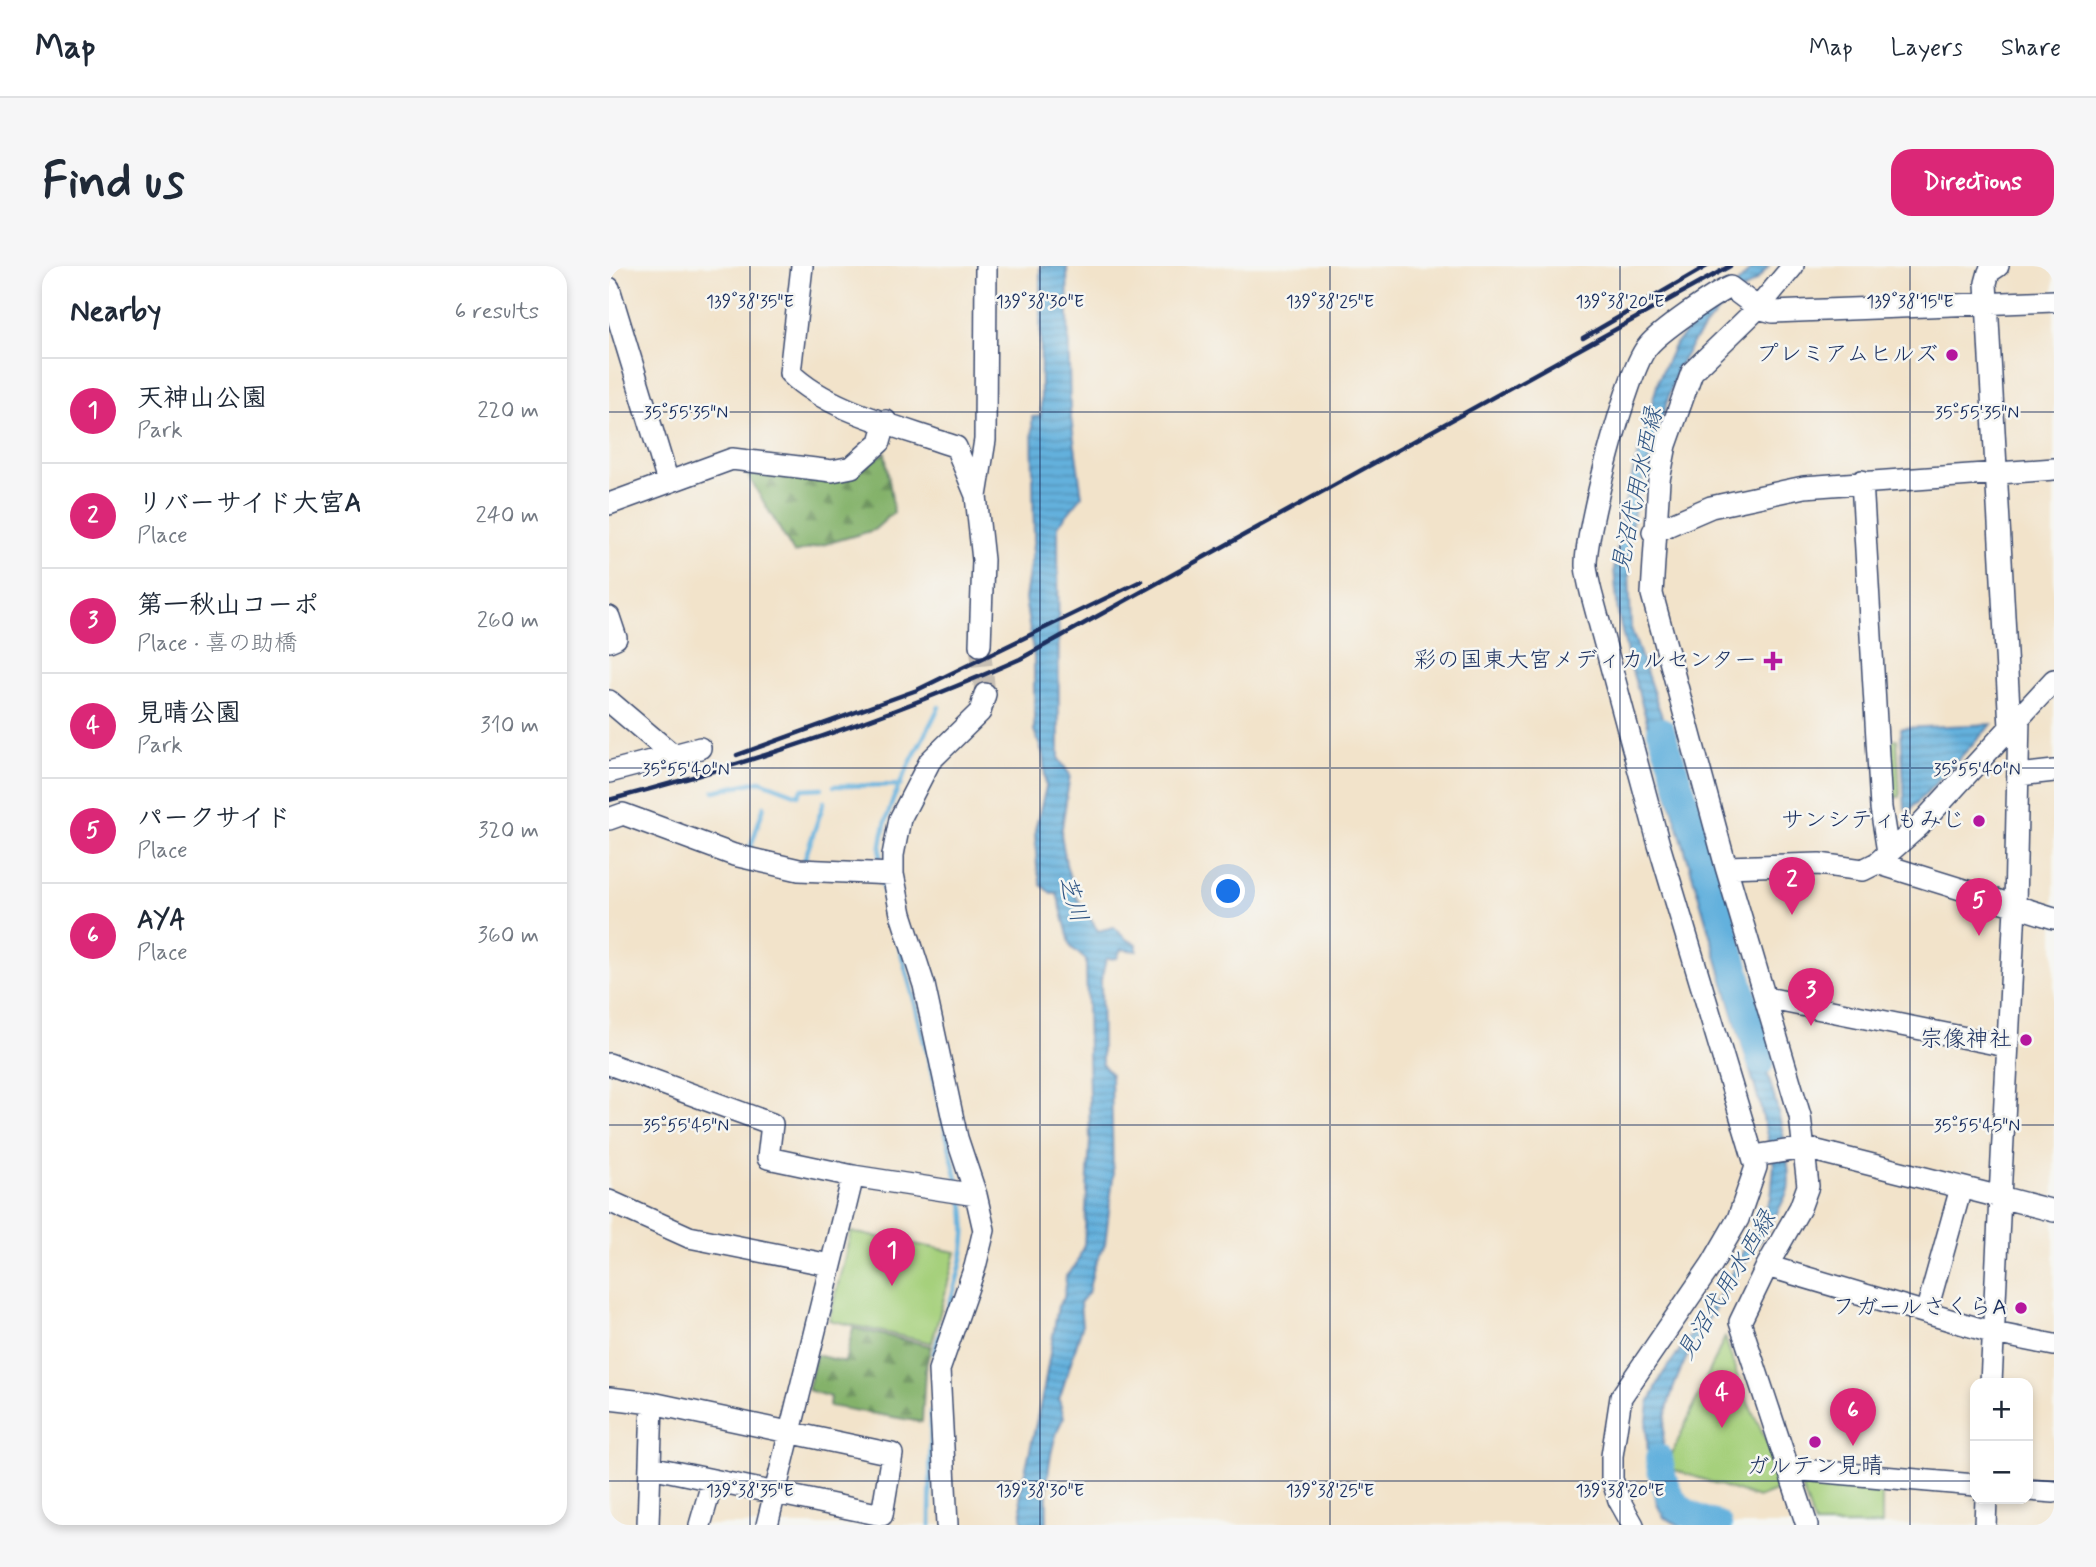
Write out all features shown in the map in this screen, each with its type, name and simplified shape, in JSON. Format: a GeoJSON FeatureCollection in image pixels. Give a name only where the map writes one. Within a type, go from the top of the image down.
{"type":"FeatureCollection","features":[{"type":"Feature","properties":{"kind":"street"},"geometry":{"type":"LineString","coordinates":[[802,266],[790,373],[804,387],[828,399],[955,447],[985,440]]}},
{"type":"Feature","properties":{"kind":"street"},"geometry":{"type":"LineString","coordinates":[[980,645],[983,560],[976,496],[985,440],[986,266]]}},
{"type":"Feature","properties":{"kind":"street"},"geometry":{"type":"LineString","coordinates":[[1793,266],[1692,372],[1666,445],[1653,532],[1651,594],[1726,867],[1800,1116],[1808,1186],[1800,1208],[1767,1266],[1740,1322],[1807,1525]]}},
{"type":"Feature","properties":{"kind":"street"},"geometry":{"type":"LineString","coordinates":[[1991,1378],[2019,775],[1995,473],[1986,283],[1989,272],[1998,266]]}},
{"type":"Feature","properties":{"kind":"street"},"geometry":{"type":"LineString","coordinates":[[1633,1525],[1619,1500],[1612,1479],[1612,1456],[1621,1397],[1712,1264],[1738,1219],[1756,1167],[1717,1046],[1659,845],[1586,565],[1606,463],[1639,359],[1656,338],[1717,292],[1730,287],[1755,306],[1773,312],[1861,311],[2054,301]]}},
{"type":"Feature","properties":{"kind":"street"},"geometry":{"type":"LineString","coordinates":[[610,292],[668,482]]}},
{"type":"Feature","properties":{"kind":"street"},"geometry":{"type":"LineString","coordinates":[[609,504],[731,460],[832,471],[852,467],[880,442],[886,422]]}},
{"type":"Feature","properties":{"kind":"street"},"geometry":{"type":"LineString","coordinates":[[955,447],[976,496]]}},
{"type":"Feature","properties":{"kind":"street"},"geometry":{"type":"LineString","coordinates":[[1653,532],[1711,508],[1804,487],[2054,469]]}},
{"type":"Feature","properties":{"kind":"street"},"geometry":{"type":"LineString","coordinates":[[1862,481],[1883,857]]}},
{"type":"Feature","properties":{"kind":"street"},"geometry":{"type":"LineString","coordinates":[[609,618],[616,638],[609,641]]}},
{"type":"Feature","properties":{"kind":"street"},"geometry":{"type":"LineString","coordinates":[[1726,867],[1818,864],[1863,870],[1883,857],[1919,826],[2054,680]]}},
{"type":"Feature","properties":{"kind":"street"},"geometry":{"type":"LineString","coordinates":[[947,1525],[939,1370],[975,1267],[984,1230],[976,1195],[957,1138],[924,985],[901,914],[893,874],[900,819],[930,761],[980,712],[985,694]]}},
{"type":"Feature","properties":{"kind":"street"},"geometry":{"type":"LineString","coordinates":[[609,701],[674,756]]}},
{"type":"Feature","properties":{"kind":"street"},"geometry":{"type":"LineString","coordinates":[[609,772],[701,748]]}},
{"type":"Feature","properties":{"kind":"street"},"geometry":{"type":"LineString","coordinates":[[2019,775],[2054,771]]}},
{"type":"Feature","properties":{"kind":"street"},"geometry":{"type":"LineString","coordinates":[[609,819],[623,814],[734,855],[799,870],[893,874]]}},
{"type":"Feature","properties":{"kind":"street"},"geometry":{"type":"LineString","coordinates":[[1883,857],[2015,907],[2054,918]]}},
{"type":"Feature","properties":{"kind":"street"},"geometry":{"type":"LineString","coordinates":[[1766,998],[2006,1046]]}},
{"type":"Feature","properties":{"kind":"street"},"geometry":{"type":"LineString","coordinates":[[609,1064],[772,1125],[768,1158],[853,1176],[976,1195]]}},
{"type":"Feature","properties":{"kind":"street"},"geometry":{"type":"LineString","coordinates":[[1754,1156],[1805,1148],[2054,1211]]}},
{"type":"Feature","properties":{"kind":"street"},"geometry":{"type":"LineString","coordinates":[[767,1525],[853,1176]]}},
{"type":"Feature","properties":{"kind":"street"},"geometry":{"type":"LineString","coordinates":[[1926,1313],[1961,1188]]}},
{"type":"Feature","properties":{"kind":"street"},"geometry":{"type":"LineString","coordinates":[[609,1201],[689,1237],[831,1265]]}},
{"type":"Feature","properties":{"kind":"street"},"geometry":{"type":"LineString","coordinates":[[1767,1266],[1994,1333],[2054,1345]]}},
{"type":"Feature","properties":{"kind":"street"},"geometry":{"type":"LineString","coordinates":[[609,1398],[652,1404],[892,1454],[882,1515],[650,1467]]}},
{"type":"Feature","properties":{"kind":"street"},"geometry":{"type":"LineString","coordinates":[[647,1525],[652,1404]]}},
{"type":"Feature","properties":{"kind":"street"},"geometry":{"type":"LineString","coordinates":[[1790,1469],[1970,1485]]}},
{"type":"Feature","properties":{"kind":"street"},"geometry":{"type":"LineString","coordinates":[[700,1525],[713,1480]]}},
{"type":"Feature","properties":{"kind":"street"},"geometry":{"type":"LineString","coordinates":[[2033,1490],[2054,1492]]}},
{"type":"Feature","properties":{"kind":"street"},"geometry":{"type":"LineString","coordinates":[[1985,1525],[1986,1504]]}},
{"type":"Feature","properties":{"kind":"green space"},"geometry":{"type":"Polygon","coordinates":[[[885,453],[894,512],[874,530],[794,553],[747,474],[830,481],[852,474],[885,453]]]}},
{"type":"Feature","properties":{"kind":"green space"},"geometry":{"type":"Polygon","coordinates":[[[1897,739],[1900,797],[1887,797],[1884,740],[1897,739]]]}},
{"type":"Feature","properties":{"kind":"green space"},"geometry":{"type":"Polygon","coordinates":[[[851,1232],[956,1252],[932,1343],[829,1320],[851,1232]]]}},
{"type":"Feature","properties":{"kind":"green space"},"geometry":{"type":"Polygon","coordinates":[[[853,1328],[931,1346],[925,1371],[922,1422],[829,1406],[830,1397],[808,1390],[816,1355],[845,1362],[853,1328]]]}},
{"type":"Feature","properties":{"kind":"green space"},"geometry":{"type":"Polygon","coordinates":[[[1725,1337],[1741,1388],[1788,1486],[1758,1498],[1666,1467],[1725,1337]]]}},
{"type":"Feature","properties":{"kind":"green space"},"geometry":{"type":"Polygon","coordinates":[[[1798,1477],[1882,1484],[1882,1525],[1815,1525],[1798,1477]]]}},
{"type":"Feature","properties":{"kind":"water","name":"芝川"},"geometry":{"type":"Polygon","coordinates":[[[1040,266],[1067,266],[1070,411],[1082,496],[1058,526],[1059,759],[1070,775],[1061,834],[1074,893],[1098,931],[1114,927],[1127,940],[1137,944],[1137,951],[1121,949],[1117,958],[1106,959],[1101,980],[1102,1064],[1111,1074],[1113,1177],[1105,1244],[1094,1267],[1088,1293],[1080,1303],[1082,1327],[1059,1400],[1064,1417],[1051,1455],[1047,1484],[1047,1525],[1023,1525],[1020,1494],[1044,1388],[1058,1306],[1064,1298],[1066,1276],[1076,1265],[1084,1245],[1090,1140],[1086,960],[1071,947],[1057,893],[1051,893],[1041,885],[1037,867],[1035,830],[1046,787],[1043,755],[1034,730],[1034,657],[1025,599],[1034,538],[1032,417],[1041,416],[1040,266]]]}},
{"type":"Feature","properties":{"kind":"water"},"geometry":{"type":"Polygon","coordinates":[[[1754,266],[1769,266],[1757,280],[1722,306],[1696,338],[1677,369],[1635,507],[1628,545],[1631,628],[1669,737],[1669,755],[1674,766],[1671,771],[1701,858],[1699,866],[1745,1013],[1768,1074],[1782,1127],[1789,1174],[1788,1190],[1779,1209],[1699,1334],[1674,1387],[1663,1436],[1669,1504],[1726,1525],[1680,1525],[1664,1518],[1657,1504],[1649,1463],[1646,1427],[1649,1403],[1662,1375],[1721,1293],[1771,1198],[1774,1165],[1759,1101],[1628,657],[1618,614],[1614,569],[1624,505],[1659,378],[1674,346],[1684,334],[1718,305],[1754,266]]]}},
{"type":"Feature","properties":{"kind":"water"},"geometry":{"type":"Polygon","coordinates":[[[1992,724],[1911,809],[1905,809],[1901,728],[1992,724]]]}},
{"type":"Feature","properties":{"kind":"waterway"},"geometry":{"type":"LineString","coordinates":[[880,868],[881,847],[891,805],[939,707]]}},
{"type":"Feature","properties":{"kind":"waterway","name":"見沼代用水西緑"},"geometry":{"type":"LineString","coordinates":[[1661,731],[1706,862],[1761,1061]]}},
{"type":"Feature","properties":{"kind":"waterway"},"geometry":{"type":"LineString","coordinates":[[714,791],[760,781],[798,795],[802,789],[822,788]]}},
{"type":"Feature","properties":{"kind":"waterway"},"geometry":{"type":"LineString","coordinates":[[834,786],[901,785]]}},
{"type":"Feature","properties":{"kind":"waterway"},"geometry":{"type":"LineString","coordinates":[[803,864],[824,802]]}},
{"type":"Feature","properties":{"kind":"waterway"},"geometry":{"type":"LineString","coordinates":[[749,852],[764,806]]}},
{"type":"Feature","properties":{"kind":"waterway"},"geometry":{"type":"LineString","coordinates":[[881,880],[916,1007],[959,1187]]}},
{"type":"Feature","properties":{"kind":"waterway"},"geometry":{"type":"LineString","coordinates":[[934,1354],[962,1257],[965,1237],[962,1199]]}},
{"type":"Feature","properties":{"kind":"waterway"},"geometry":{"type":"LineString","coordinates":[[930,1525],[931,1411]]}},
{"type":"Feature","properties":{"kind":"waterway","name":"見沼代用水西縁"},"geometry":{"type":"LineString","coordinates":[[1659,1458],[1665,1485],[1675,1503],[1692,1516],[1718,1525]]}},
{"type":"Feature","properties":{"kind":"tunnel"},"geometry":{"type":"LineString","coordinates":[[980,645],[985,694]]}},
{"type":"Feature","properties":{"kind":"railway"},"geometry":{"type":"LineString","coordinates":[[1583,338],[1707,266]]}},
{"type":"Feature","properties":{"kind":"railway"},"geometry":{"type":"LineString","coordinates":[[609,800],[715,771],[817,738],[919,701],[1020,659],[1730,266]]}},
{"type":"Feature","properties":{"kind":"railway"},"geometry":{"type":"LineString","coordinates":[[737,755],[917,690],[1141,581]]}},
{"type":"Feature","properties":{"kind":"place","name":"プレミアムヒルズ"},"geometry":{"type":"Point","coordinates":[1952,355]}},
{"type":"Feature","properties":{"kind":"place","name":"彩の国東大宮メディカルセンター"},"geometry":{"type":"Point","coordinates":[1773,661]}},
{"type":"Feature","properties":{"kind":"place","name":"サンシティもみじ"},"geometry":{"type":"Point","coordinates":[1979,821]}},
{"type":"Feature","properties":{"kind":"place","name":"リバーサイド大宮A"},"geometry":{"type":"Point","coordinates":[1792,915]}},
{"type":"Feature","properties":{"kind":"place","name":"パークサイド"},"geometry":{"type":"Point","coordinates":[1979,936]}},
{"type":"Feature","properties":{"kind":"place","name":"第一秋山コーポ"},"geometry":{"type":"Point","coordinates":[1811,1026]}},
{"type":"Feature","properties":{"kind":"place","name":"宗像神社"},"geometry":{"type":"Point","coordinates":[2026,1040]}},
{"type":"Feature","properties":{"kind":"place","name":"天神山公園"},"geometry":{"type":"Point","coordinates":[892,1286]}},
{"type":"Feature","properties":{"kind":"place","name":"フガールさくらA"},"geometry":{"type":"Point","coordinates":[2021,1308]}},
{"type":"Feature","properties":{"kind":"place","name":"見晴公園"},"geometry":{"type":"Point","coordinates":[1722,1428]}},
{"type":"Feature","properties":{"kind":"place","name":"ガルテン見晴"},"geometry":{"type":"Point","coordinates":[1815,1442]}},
{"type":"Feature","properties":{"kind":"place","name":"AYA"},"geometry":{"type":"Point","coordinates":[1853,1446]}}]}
